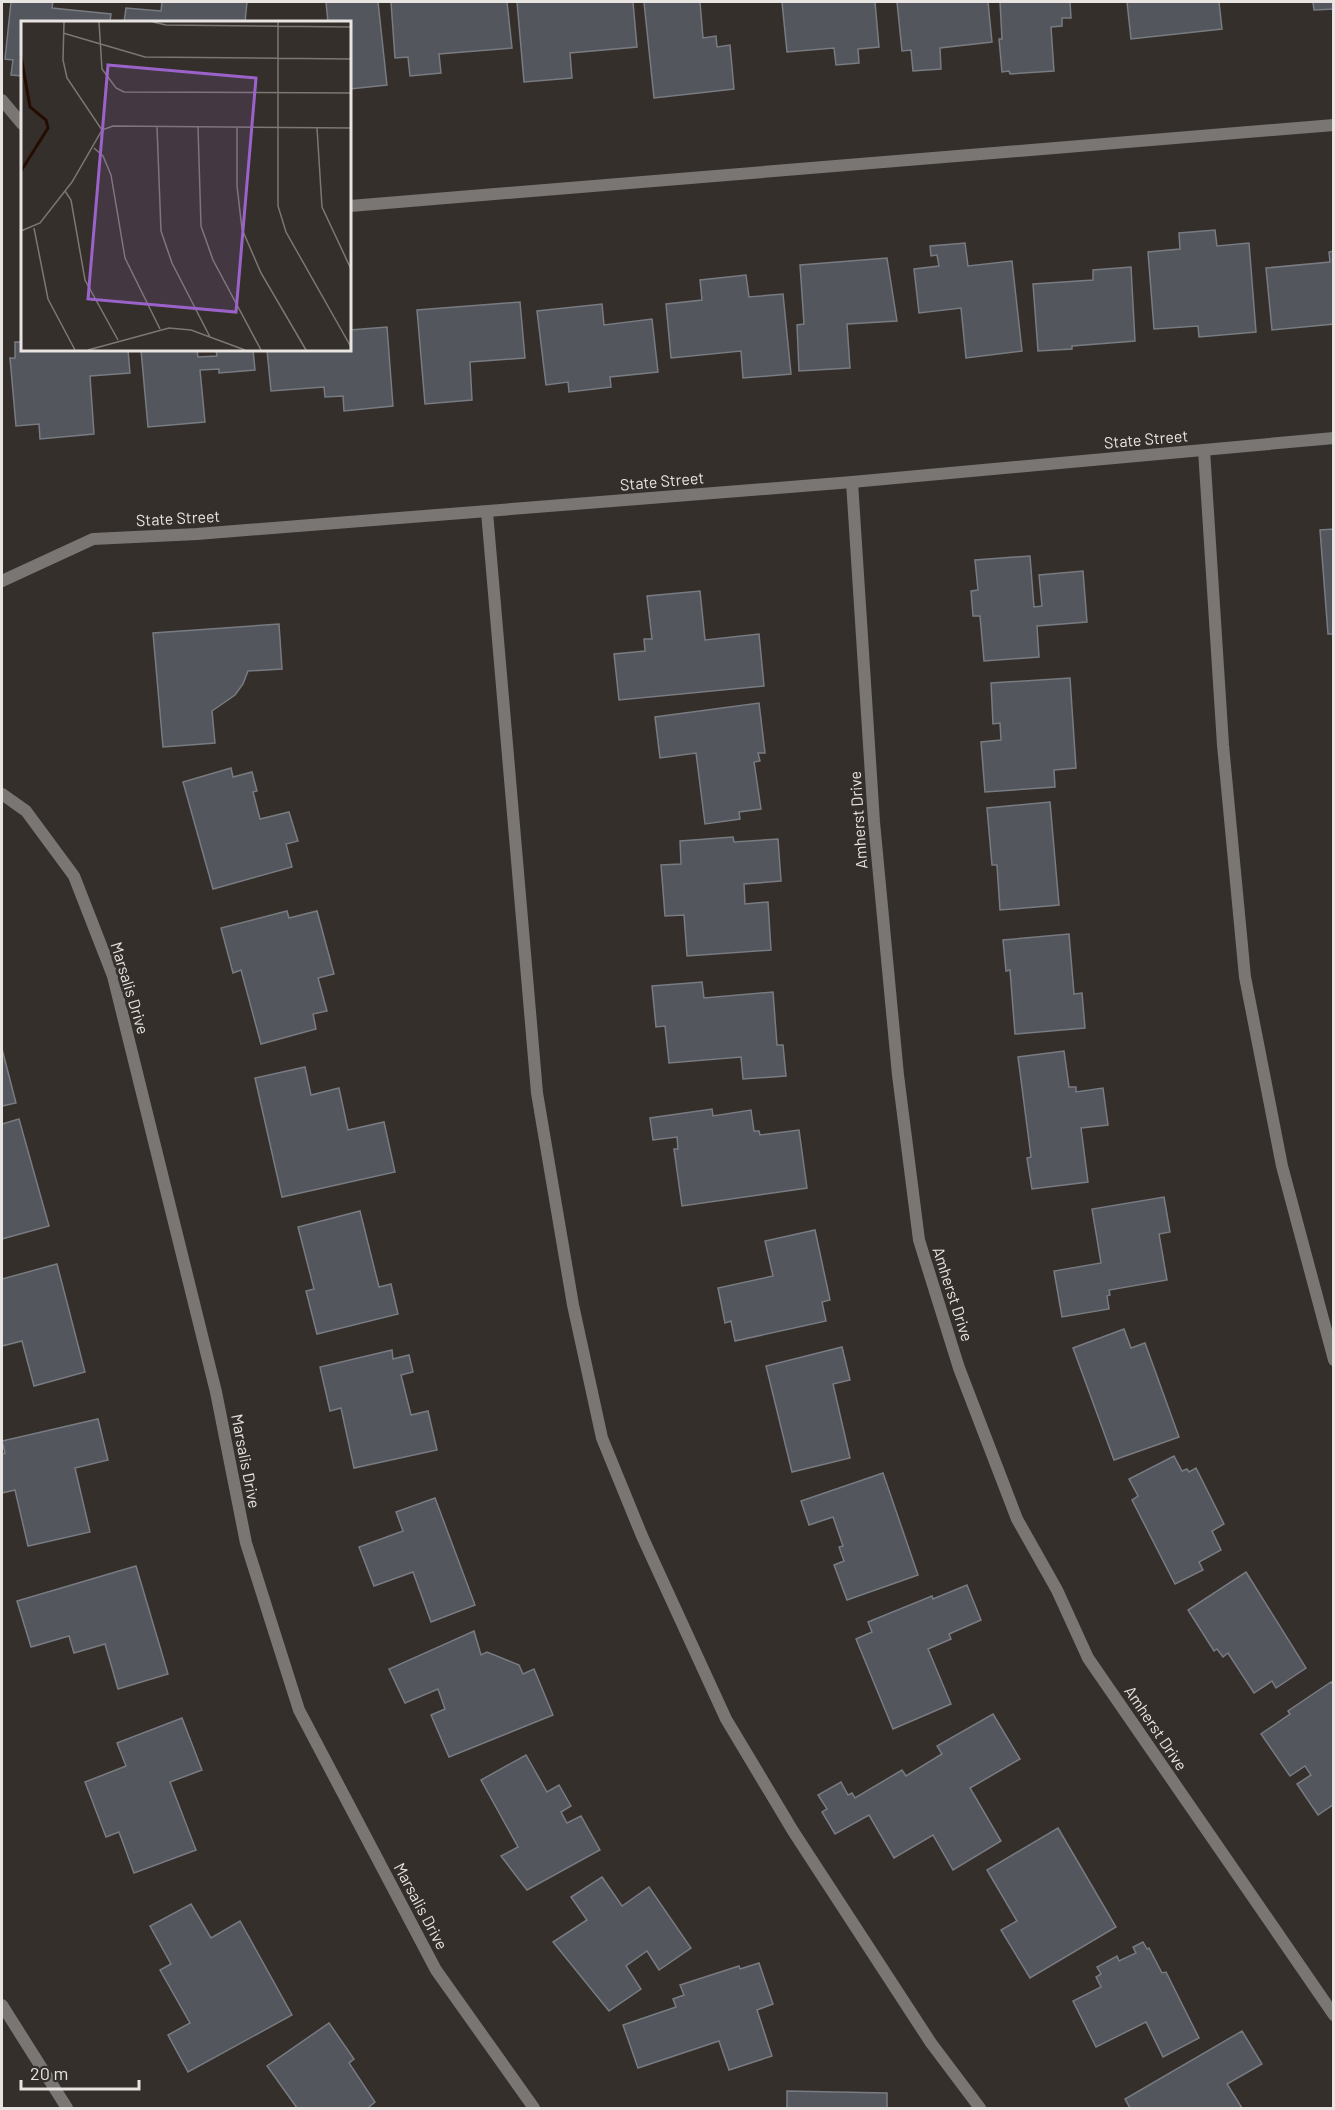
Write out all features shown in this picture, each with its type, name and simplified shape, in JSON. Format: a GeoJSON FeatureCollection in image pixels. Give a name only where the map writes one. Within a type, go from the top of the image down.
{"type":"FeatureCollection","features":[{"type":"Feature","properties":{"kind":"street"},"geometry":{"type":"LineString","coordinates":[[2,99],[21,123]]}},
{"type":"Feature","properties":{"kind":"street"},"geometry":{"type":"LineString","coordinates":[[351,206],[1334,125]]}},
{"type":"Feature","properties":{"kind":"street","name":"State Street"},"geometry":{"type":"LineString","coordinates":[[2,581],[93,539],[197,534],[487,512],[852,482],[1334,438]]}},
{"type":"Feature","properties":{"kind":"street"},"geometry":{"type":"LineString","coordinates":[[1204,450],[1223,745],[1245,977],[1282,1166],[1334,1360]]}},
{"type":"Feature","properties":{"kind":"street","name":"Amherst Drive"},"geometry":{"type":"LineString","coordinates":[[852,482],[874,822],[898,1075],[919,1240],[959,1368],[1017,1519],[1057,1590],[1088,1658],[1334,2014]]}},
{"type":"Feature","properties":{"kind":"street"},"geometry":{"type":"LineString","coordinates":[[487,512],[537,1094],[573,1305],[602,1438],[642,1536],[726,1719],[800,1841],[931,2043],[980,2109]]}},
{"type":"Feature","properties":{"kind":"street","name":"Marsalis Drive"},"geometry":{"type":"LineString","coordinates":[[2,794],[26,811],[74,876],[112,976],[216,1392],[246,1543],[299,1710],[436,1970],[534,2109]]}},
{"type":"Feature","properties":{"kind":"street"},"geometry":{"type":"LineString","coordinates":[[2,2005],[67,2109]]}},
{"type":"Feature","properties":{"kind":"building"},"geometry":{"type":"Polygon","coordinates":[[[11,2],[53,2],[52,8],[111,14],[110,21],[21,21],[21,76],[11,75],[13,60],[5,59],[11,2]]]}},
{"type":"Feature","properties":{"kind":"building"},"geometry":{"type":"Polygon","coordinates":[[[162,2],[247,2],[245,21],[124,21],[126,8],[161,11],[162,2]]]}},
{"type":"Feature","properties":{"kind":"building"},"geometry":{"type":"Polygon","coordinates":[[[326,2],[378,2],[387,85],[351,89],[351,21],[328,21],[326,2]]]}},
{"type":"Feature","properties":{"kind":"building"},"geometry":{"type":"Polygon","coordinates":[[[391,2],[507,2],[512,48],[439,54],[441,73],[410,76],[408,57],[395,58],[391,2]]]}},
{"type":"Feature","properties":{"kind":"building"},"geometry":{"type":"Polygon","coordinates":[[[517,2],[633,2],[637,47],[570,53],[572,78],[524,82],[517,2]]]}},
{"type":"Feature","properties":{"kind":"building"},"geometry":{"type":"Polygon","coordinates":[[[644,2],[700,2],[703,38],[716,36],[717,47],[730,45],[734,89],[654,98],[644,2]]]}},
{"type":"Feature","properties":{"kind":"building"},"geometry":{"type":"Polygon","coordinates":[[[782,2],[875,2],[879,47],[858,49],[859,63],[836,65],[834,48],[787,52],[782,2]]]}},
{"type":"Feature","properties":{"kind":"building"},"geometry":{"type":"Polygon","coordinates":[[[897,2],[988,2],[992,42],[940,48],[941,69],[913,71],[911,50],[902,51],[897,2]]]}},
{"type":"Feature","properties":{"kind":"building"},"geometry":{"type":"Polygon","coordinates":[[[1000,2],[1070,2],[1071,18],[1062,18],[1062,26],[1051,27],[1054,71],[1010,74],[1009,71],[1002,72],[999,39],[1002,39],[1000,2]]]}},
{"type":"Feature","properties":{"kind":"building"},"geometry":{"type":"Polygon","coordinates":[[[1127,2],[1219,2],[1222,29],[1131,39],[1127,2]]]}},
{"type":"Feature","properties":{"kind":"building"},"geometry":{"type":"Polygon","coordinates":[[[1313,2],[1334,2],[1334,9],[1314,10],[1313,2]]]}},
{"type":"Feature","properties":{"kind":"building"},"geometry":{"type":"Polygon","coordinates":[[[1215,230],[1217,246],[1249,243],[1256,332],[1199,337],[1198,326],[1154,329],[1148,252],[1180,249],[1179,233],[1215,230]]]}},
{"type":"Feature","properties":{"kind":"building"},"geometry":{"type":"Polygon","coordinates":[[[965,243],[968,266],[1012,261],[1022,351],[966,358],[961,308],[919,313],[914,269],[939,266],[937,255],[931,256],[930,246],[965,243]]]}},
{"type":"Feature","properties":{"kind":"building"},"geometry":{"type":"Polygon","coordinates":[[[1334,251],[1334,324],[1272,330],[1266,268],[1330,262],[1329,252],[1334,251]]]}},
{"type":"Feature","properties":{"kind":"building"},"geometry":{"type":"Polygon","coordinates":[[[887,258],[897,321],[847,324],[850,368],[799,371],[797,325],[804,324],[800,265],[887,258]]]}},
{"type":"Feature","properties":{"kind":"building"},"geometry":{"type":"Polygon","coordinates":[[[1131,267],[1135,341],[1038,351],[1033,284],[1093,280],[1093,270],[1131,267]]]}},
{"type":"Feature","properties":{"kind":"building"},"geometry":{"type":"Polygon","coordinates":[[[746,275],[749,297],[783,294],[791,374],[743,378],[741,351],[671,358],[666,304],[702,300],[700,280],[746,275]]]}},
{"type":"Feature","properties":{"kind":"building"},"geometry":{"type":"Polygon","coordinates":[[[520,302],[525,358],[470,362],[472,400],[425,404],[417,310],[520,302]]]}},
{"type":"Feature","properties":{"kind":"building"},"geometry":{"type":"Polygon","coordinates":[[[602,304],[604,325],[652,319],[658,372],[610,377],[611,387],[569,392],[568,382],[546,385],[537,311],[602,304]]]}},
{"type":"Feature","properties":{"kind":"building"},"geometry":{"type":"Polygon","coordinates":[[[387,327],[393,406],[344,411],[343,396],[325,397],[324,387],[271,391],[267,351],[351,351],[351,330],[387,327]]]}},
{"type":"Feature","properties":{"kind":"building"},"geometry":{"type":"Polygon","coordinates":[[[15,342],[21,342],[21,351],[128,351],[130,373],[90,376],[94,434],[40,439],[39,424],[16,426],[10,358],[15,358],[15,342]]]}},
{"type":"Feature","properties":{"kind":"building"},"geometry":{"type":"Polygon","coordinates":[[[141,351],[197,351],[198,357],[217,356],[216,351],[253,351],[255,370],[219,373],[219,369],[200,370],[205,422],[148,427],[141,351]]]}},
{"type":"Feature","properties":{"kind":"building"},"geometry":{"type":"Polygon","coordinates":[[[1334,529],[1334,634],[1328,634],[1320,530],[1334,529]]]}},
{"type":"Feature","properties":{"kind":"building"},"geometry":{"type":"Polygon","coordinates":[[[1030,556],[1034,607],[1042,606],[1039,575],[1083,571],[1087,622],[1037,626],[1039,657],[984,661],[980,616],[973,616],[971,591],[978,590],[975,560],[1030,556]]]}},
{"type":"Feature","properties":{"kind":"building"},"geometry":{"type":"Polygon","coordinates":[[[700,591],[705,640],[759,634],[764,686],[619,700],[614,654],[645,651],[644,639],[652,639],[647,596],[700,591]]]}},
{"type":"Feature","properties":{"kind":"building"},"geometry":{"type":"Polygon","coordinates":[[[279,624],[282,669],[248,671],[235,695],[212,711],[215,743],[163,747],[153,633],[279,624]]]}},
{"type":"Feature","properties":{"kind":"building"},"geometry":{"type":"Polygon","coordinates":[[[1070,678],[1076,768],[1054,770],[1055,787],[985,792],[981,742],[1001,740],[1000,723],[993,724],[991,683],[1070,678]]]}},
{"type":"Feature","properties":{"kind":"building"},"geometry":{"type":"Polygon","coordinates":[[[759,703],[765,753],[758,753],[760,761],[754,762],[761,809],[739,812],[740,819],[705,824],[696,753],[660,758],[655,717],[759,703]]]}},
{"type":"Feature","properties":{"kind":"building"},"geometry":{"type":"Polygon","coordinates":[[[231,768],[233,777],[252,772],[257,791],[253,792],[260,819],[289,812],[298,841],[286,844],[292,867],[213,889],[183,782],[231,768]]]}},
{"type":"Feature","properties":{"kind":"building"},"geometry":{"type":"Polygon","coordinates":[[[1050,802],[1059,905],[1000,910],[997,865],[992,865],[987,808],[1050,802]]]}},
{"type":"Feature","properties":{"kind":"building"},"geometry":{"type":"Polygon","coordinates":[[[733,837],[734,842],[778,839],[781,881],[744,884],[745,904],[768,902],[771,950],[687,956],[684,915],[665,916],[661,865],[681,864],[680,841],[733,837]]]}},
{"type":"Feature","properties":{"kind":"building"},"geometry":{"type":"Polygon","coordinates":[[[287,911],[289,918],[317,911],[334,974],[318,978],[327,1011],[313,1014],[316,1029],[261,1044],[241,970],[233,973],[221,928],[287,911]]]}},
{"type":"Feature","properties":{"kind":"building"},"geometry":{"type":"Polygon","coordinates":[[[1069,934],[1074,994],[1082,993],[1085,1028],[1015,1034],[1010,970],[1006,971],[1003,940],[1069,934]]]}},
{"type":"Feature","properties":{"kind":"building"},"geometry":{"type":"Polygon","coordinates":[[[702,982],[704,998],[773,992],[777,1045],[783,1045],[786,1076],[743,1079],[741,1057],[669,1063],[665,1026],[656,1027],[652,986],[702,982]]]}},
{"type":"Feature","properties":{"kind":"building"},"geometry":{"type":"Polygon","coordinates":[[[2,1049],[16,1103],[2,1106],[2,1049]]]}},
{"type":"Feature","properties":{"kind":"building"},"geometry":{"type":"Polygon","coordinates":[[[1064,1051],[1069,1087],[1076,1087],[1076,1092],[1103,1088],[1108,1125],[1081,1128],[1088,1182],[1032,1189],[1027,1158],[1031,1157],[1018,1057],[1064,1051]]]}},
{"type":"Feature","properties":{"kind":"building"},"geometry":{"type":"Polygon","coordinates":[[[305,1067],[311,1095],[339,1088],[348,1130],[384,1122],[395,1172],[282,1197],[255,1078],[305,1067]]]}},
{"type":"Feature","properties":{"kind":"building"},"geometry":{"type":"Polygon","coordinates":[[[712,1109],[713,1116],[751,1110],[754,1131],[759,1131],[760,1135],[799,1130],[807,1188],[682,1206],[674,1149],[678,1149],[677,1137],[653,1140],[650,1118],[712,1109]]]}},
{"type":"Feature","properties":{"kind":"building"},"geometry":{"type":"Polygon","coordinates":[[[19,1119],[49,1226],[2,1239],[2,1124],[19,1119]]]}},
{"type":"Feature","properties":{"kind":"building"},"geometry":{"type":"Polygon","coordinates":[[[1164,1197],[1170,1232],[1159,1234],[1167,1280],[1109,1290],[1110,1295],[1107,1296],[1109,1309],[1062,1317],[1054,1271],[1101,1263],[1092,1209],[1164,1197]]]}},
{"type":"Feature","properties":{"kind":"building"},"geometry":{"type":"Polygon","coordinates":[[[360,1211],[379,1287],[391,1284],[398,1314],[317,1334],[306,1291],[314,1289],[298,1227],[360,1211]]]}},
{"type":"Feature","properties":{"kind":"building"},"geometry":{"type":"Polygon","coordinates":[[[815,1230],[830,1300],[822,1302],[826,1321],[735,1341],[731,1321],[725,1323],[718,1288],[773,1276],[765,1241],[815,1230]]]}},
{"type":"Feature","properties":{"kind":"building"},"geometry":{"type":"Polygon","coordinates":[[[57,1264],[85,1372],[34,1386],[22,1341],[2,1346],[2,1279],[57,1264]]]}},
{"type":"Feature","properties":{"kind":"building"},"geometry":{"type":"Polygon","coordinates":[[[1124,1329],[1131,1348],[1145,1343],[1179,1437],[1114,1460],[1073,1348],[1124,1329]]]}},
{"type":"Feature","properties":{"kind":"building"},"geometry":{"type":"Polygon","coordinates":[[[842,1347],[850,1380],[833,1384],[850,1458],[792,1472],[766,1366],[842,1347]]]}},
{"type":"Feature","properties":{"kind":"building"},"geometry":{"type":"Polygon","coordinates":[[[392,1350],[393,1359],[409,1355],[413,1372],[401,1375],[411,1415],[428,1411],[437,1450],[354,1468],[341,1408],[330,1411],[320,1367],[392,1350]]]}},
{"type":"Feature","properties":{"kind":"building"},"geometry":{"type":"Polygon","coordinates":[[[98,1419],[108,1460],[75,1468],[90,1532],[28,1546],[15,1490],[2,1493],[2,1454],[5,1453],[2,1441],[98,1419]]]}},
{"type":"Feature","properties":{"kind":"building"},"geometry":{"type":"Polygon","coordinates":[[[1174,1456],[1182,1471],[1187,1469],[1189,1472],[1196,1468],[1224,1524],[1212,1531],[1221,1550],[1199,1562],[1203,1570],[1175,1584],[1132,1500],[1138,1496],[1129,1479],[1174,1456]]]}},
{"type":"Feature","properties":{"kind":"building"},"geometry":{"type":"Polygon","coordinates":[[[883,1473],[918,1575],[847,1600],[834,1565],[844,1561],[839,1547],[843,1546],[833,1517],[809,1525],[801,1501],[883,1473]]]}},
{"type":"Feature","properties":{"kind":"building"},"geometry":{"type":"Polygon","coordinates":[[[435,1498],[475,1605],[431,1622],[413,1572],[374,1586],[359,1547],[403,1531],[396,1512],[435,1498]]]}},
{"type":"Feature","properties":{"kind":"building"},"geometry":{"type":"Polygon","coordinates":[[[136,1566],[168,1674],[118,1689],[105,1644],[74,1653],[69,1636],[31,1647],[17,1601],[136,1566]]]}},
{"type":"Feature","properties":{"kind":"building"},"geometry":{"type":"Polygon","coordinates":[[[1246,1572],[1306,1668],[1276,1688],[1272,1681],[1254,1693],[1228,1653],[1223,1657],[1217,1649],[1214,1651],[1188,1610],[1246,1572]]]}},
{"type":"Feature","properties":{"kind":"building"},"geometry":{"type":"Polygon","coordinates":[[[967,1585],[981,1620],[949,1634],[951,1639],[928,1649],[951,1704],[893,1729],[856,1639],[872,1632],[868,1622],[932,1596],[933,1599],[967,1585]]]}},
{"type":"Feature","properties":{"kind":"building"},"geometry":{"type":"Polygon","coordinates":[[[474,1631],[481,1655],[487,1652],[519,1665],[523,1674],[534,1669],[553,1715],[449,1757],[431,1715],[445,1709],[438,1689],[405,1703],[389,1669],[474,1631]]]}},
{"type":"Feature","properties":{"kind":"building"},"geometry":{"type":"Polygon","coordinates":[[[1331,1682],[1334,1686],[1334,1804],[1318,1815],[1297,1784],[1311,1775],[1305,1766],[1290,1776],[1261,1734],[1290,1714],[1288,1711],[1331,1682]]]}},
{"type":"Feature","properties":{"kind":"building"},"geometry":{"type":"Polygon","coordinates":[[[993,1714],[1020,1759],[970,1788],[1001,1841],[953,1870],[933,1835],[894,1858],[869,1815],[835,1834],[822,1812],[827,1809],[818,1795],[841,1782],[848,1795],[852,1793],[855,1798],[902,1770],[906,1776],[942,1754],[937,1746],[993,1714]]]}},
{"type":"Feature","properties":{"kind":"building"},"geometry":{"type":"Polygon","coordinates":[[[182,1718],[202,1770],[170,1782],[196,1850],[134,1873],[119,1832],[106,1837],[85,1782],[126,1766],[117,1743],[182,1718]]]}},
{"type":"Feature","properties":{"kind":"building"},"geometry":{"type":"Polygon","coordinates":[[[526,1755],[547,1792],[559,1785],[571,1806],[561,1812],[567,1823],[581,1816],[600,1850],[527,1890],[501,1856],[518,1847],[481,1780],[526,1755]]]}},
{"type":"Feature","properties":{"kind":"building"},"geometry":{"type":"Polygon","coordinates":[[[1058,1828],[1116,1927],[1030,1978],[1001,1930],[1017,1921],[987,1870],[1058,1828]]]}},
{"type":"Feature","properties":{"kind":"building"},"geometry":{"type":"Polygon","coordinates":[[[602,1877],[622,1906],[649,1887],[691,1948],[659,1970],[647,1951],[626,1966],[641,1989],[609,2011],[553,1942],[587,1920],[571,1897],[602,1877]]]}},
{"type":"Feature","properties":{"kind":"building"},"geometry":{"type":"Polygon","coordinates":[[[191,1904],[211,1938],[240,1921],[292,2015],[188,2072],[168,2035],[190,2023],[160,1970],[171,1964],[150,1926],[191,1904]]]}},
{"type":"Feature","properties":{"kind":"building"},"geometry":{"type":"Polygon","coordinates":[[[1143,1942],[1147,1949],[1149,1948],[1162,1973],[1166,1972],[1199,2038],[1163,2057],[1146,2022],[1096,2047],[1073,2001],[1101,1987],[1096,1977],[1101,1974],[1097,1967],[1117,1956],[1119,1961],[1136,1953],[1133,1947],[1143,1942]]]}},
{"type":"Feature","properties":{"kind":"building"},"geometry":{"type":"Polygon","coordinates":[[[759,1963],[773,2004],[757,2010],[772,2056],[729,2070],[719,2041],[638,2068],[623,2025],[676,2007],[673,1999],[684,1995],[680,1985],[739,1966],[740,1969],[759,1963]]]}},
{"type":"Feature","properties":{"kind":"building"},"geometry":{"type":"Polygon","coordinates":[[[329,2023],[354,2059],[349,2063],[375,2102],[370,2108],[297,2108],[267,2066],[329,2023]]]}},
{"type":"Feature","properties":{"kind":"building"},"geometry":{"type":"Polygon","coordinates":[[[1242,2031],[1262,2064],[1227,2084],[1242,2108],[1130,2108],[1125,2099],[1242,2031]]]}},
{"type":"Feature","properties":{"kind":"building"},"geometry":{"type":"Polygon","coordinates":[[[787,2091],[887,2093],[887,2108],[787,2108],[787,2091]]]}}]}
